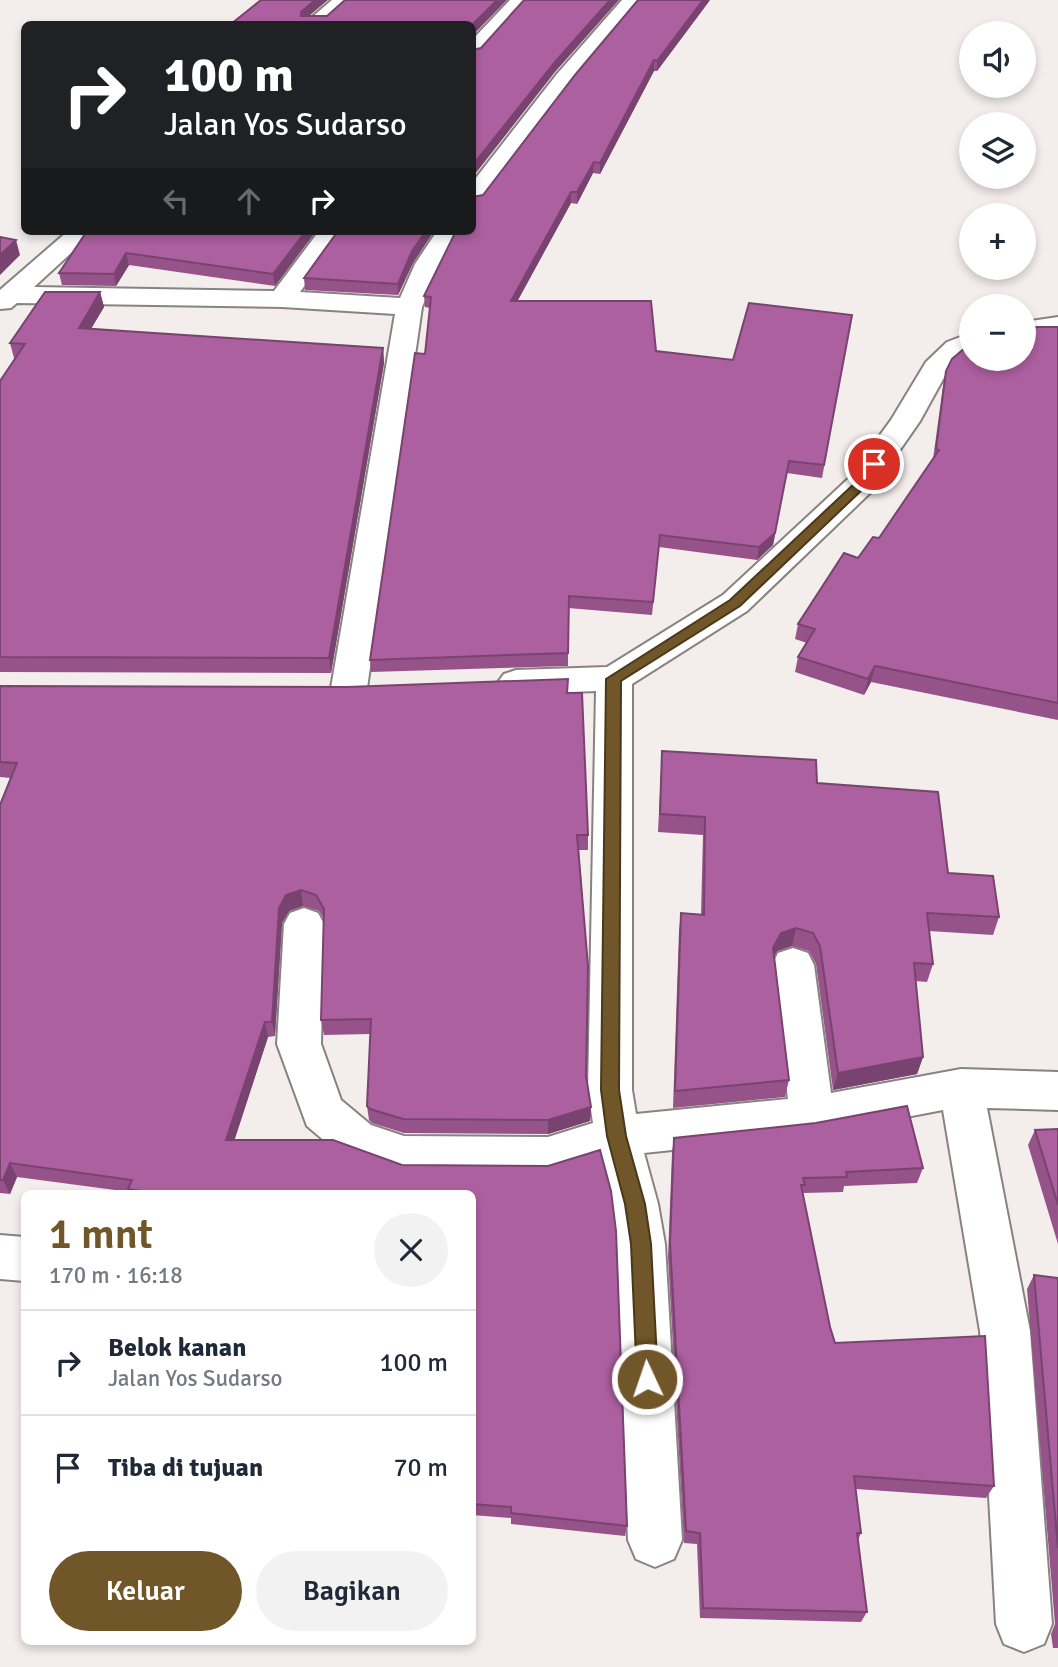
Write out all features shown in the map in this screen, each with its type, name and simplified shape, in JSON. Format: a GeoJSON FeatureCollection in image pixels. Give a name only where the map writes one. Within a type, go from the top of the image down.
{"type":"FeatureCollection","features":[{"type":"Feature","properties":{"kind":"street"},"geometry":{"type":"LineString","coordinates":[[318,21],[344,0]]}},
{"type":"Feature","properties":{"kind":"street"},"geometry":{"type":"LineString","coordinates":[[476,49],[521,0]]}},
{"type":"Feature","properties":{"kind":"street"},"geometry":{"type":"LineString","coordinates":[[476,195],[565,79],[633,0]]}},
{"type":"Feature","properties":{"kind":"street"},"geometry":{"type":"LineString","coordinates":[[5,299],[78,235]]}},
{"type":"Feature","properties":{"kind":"street"},"geometry":{"type":"LineString","coordinates":[[282,299],[329,235]]}},
{"type":"Feature","properties":{"kind":"street"},"geometry":{"type":"LineString","coordinates":[[349,688],[409,307],[428,264],[446,235]]}},
{"type":"Feature","properties":{"kind":"street"},"geometry":{"type":"LineString","coordinates":[[5,299],[282,299],[409,307]]}},
{"type":"Feature","properties":{"kind":"street"},"geometry":{"type":"LineString","coordinates":[[1036,328],[1058,325]]}},
{"type":"Feature","properties":{"kind":"street"},"geometry":{"type":"LineString","coordinates":[[488,683],[614,679],[735,603],[859,485],[905,421],[936,368],[959,347]]}},
{"type":"Feature","properties":{"kind":"street"},"geometry":{"type":"LineString","coordinates":[[614,679],[610,1090],[617,1136],[635,1204],[641,1244],[655,1540]]}},
{"type":"Feature","properties":{"kind":"street"},"geometry":{"type":"LineString","coordinates":[[304,924],[299,1044],[323,1112],[356,1140],[404,1156],[548,1157],[617,1136],[812,1116],[961,1088],[1058,1091]]}},
{"type":"Feature","properties":{"kind":"street"},"geometry":{"type":"LineString","coordinates":[[793,965],[812,1116]]}},
{"type":"Feature","properties":{"kind":"street"},"geometry":{"type":"LineString","coordinates":[[961,1088],[1005,1331],[1024,1624]]}},
{"type":"Feature","properties":{"kind":"street"},"geometry":{"type":"LineString","coordinates":[[0,1257],[21,1259]]}},
{"type":"Feature","properties":{"kind":"building"},"geometry":{"type":"Polygon","coordinates":[[[261,0],[315,0],[301,12],[301,16],[327,16],[345,0],[497,0],[476,21],[235,21],[261,0]]]}},
{"type":"Feature","properties":{"kind":"building"},"geometry":{"type":"Polygon","coordinates":[[[524,0],[610,0],[555,62],[476,161],[476,49],[481,48],[524,0]]]}},
{"type":"Feature","properties":{"kind":"building"},"geometry":{"type":"Polygon","coordinates":[[[638,0],[703,0],[657,61],[654,60],[600,163],[594,162],[577,192],[571,192],[511,301],[651,301],[656,351],[733,360],[749,303],[852,315],[824,465],[789,461],[775,533],[759,547],[660,535],[653,602],[569,596],[568,653],[370,660],[415,353],[425,354],[431,297],[424,296],[454,235],[476,235],[476,196],[483,195],[575,75],[638,0]]]}},
{"type":"Feature","properties":{"kind":"building"},"geometry":{"type":"Polygon","coordinates":[[[84,235],[303,235],[273,274],[126,253],[114,274],[59,273],[84,235]]]}},
{"type":"Feature","properties":{"kind":"building"},"geometry":{"type":"Polygon","coordinates":[[[335,235],[423,235],[412,251],[398,284],[304,278],[335,235]]]}},
{"type":"Feature","properties":{"kind":"building"},"geometry":{"type":"Polygon","coordinates":[[[0,237],[16,240],[0,255],[0,237]]]}},
{"type":"Feature","properties":{"kind":"building"},"geometry":{"type":"Polygon","coordinates":[[[45,292],[100,292],[79,328],[383,348],[329,658],[0,657],[0,381],[25,344],[10,343],[45,292]]]}},
{"type":"Feature","properties":{"kind":"building"},"geometry":{"type":"Polygon","coordinates":[[[1036,327],[1058,327],[1058,703],[875,666],[868,679],[798,657],[815,629],[798,624],[844,553],[858,558],[873,537],[879,538],[939,450],[936,449],[946,371],[952,359],[959,353],[959,371],[1036,371],[1036,327]]]}},
{"type":"Feature","properties":{"kind":"building"},"geometry":{"type":"Polygon","coordinates":[[[568,679],[567,693],[582,693],[588,835],[577,835],[588,966],[586,1076],[591,1107],[548,1120],[403,1119],[370,1109],[367,1106],[371,1019],[321,1020],[324,909],[316,895],[301,890],[286,895],[279,908],[272,1022],[265,1022],[226,1140],[333,1140],[402,1165],[548,1166],[600,1150],[611,1191],[616,1231],[627,1526],[511,1513],[511,1507],[476,1504],[476,1190],[135,1190],[128,1189],[132,1180],[10,1163],[3,1180],[0,1180],[0,805],[17,763],[0,762],[0,686],[347,687],[568,679]]]}},
{"type":"Feature","properties":{"kind":"building"},"geometry":{"type":"Polygon","coordinates":[[[662,751],[816,760],[817,783],[938,792],[948,873],[993,876],[999,917],[927,913],[933,964],[914,963],[923,1057],[838,1073],[820,946],[813,933],[796,928],[781,933],[773,948],[789,1080],[675,1091],[681,913],[704,915],[705,817],[660,814],[662,751]]]}},
{"type":"Feature","properties":{"kind":"building"},"geometry":{"type":"Polygon","coordinates":[[[907,1106],[923,1168],[846,1172],[847,1177],[803,1178],[805,1185],[801,1185],[830,1327],[835,1343],[985,1336],[994,1486],[854,1476],[861,1533],[857,1533],[867,1612],[703,1608],[700,1533],[686,1531],[670,1243],[674,1138],[816,1123],[907,1106]]]}},
{"type":"Feature","properties":{"kind":"building"},"geometry":{"type":"Polygon","coordinates":[[[1058,1129],[1058,1205],[1035,1130],[1058,1129]]]}},
{"type":"Feature","properties":{"kind":"building"},"geometry":{"type":"Polygon","coordinates":[[[1034,1275],[1058,1278],[1058,1548],[1034,1275]]]}},
{"type":"Feature","properties":{"kind":"route"},"geometry":{"type":"LineString","coordinates":[[647,1379],[641,1244],[635,1204],[617,1136],[610,1090],[614,679],[735,603],[859,485],[874,464]]}}]}
